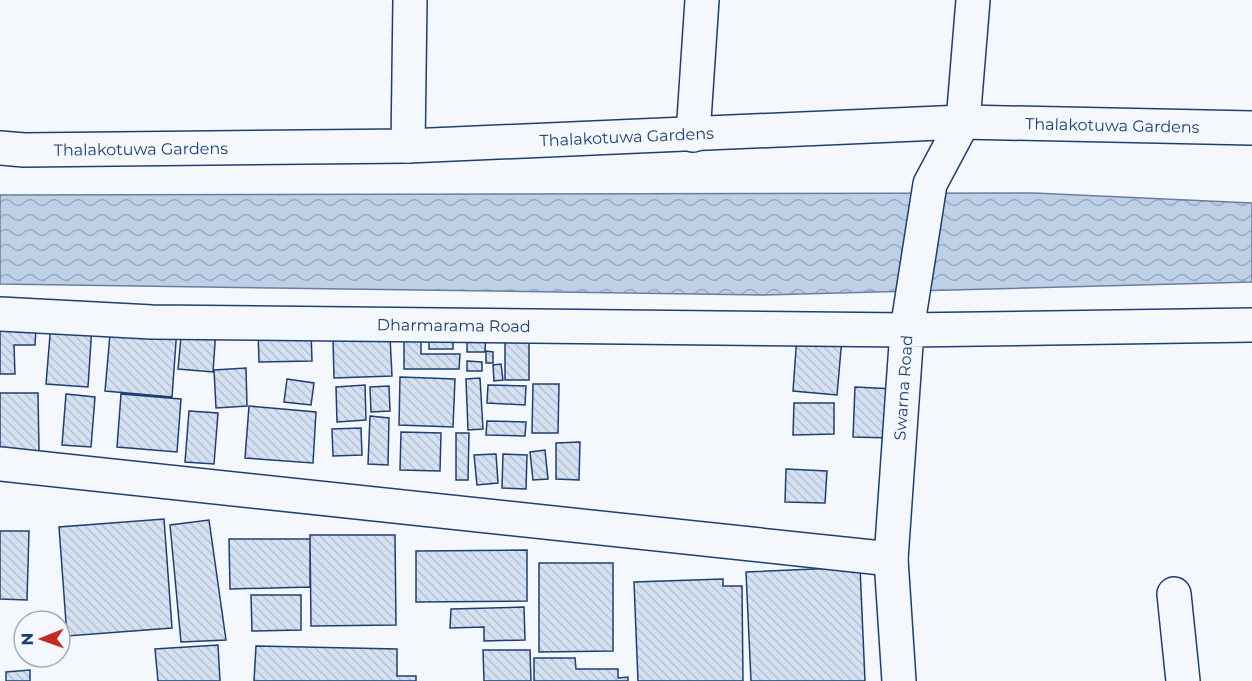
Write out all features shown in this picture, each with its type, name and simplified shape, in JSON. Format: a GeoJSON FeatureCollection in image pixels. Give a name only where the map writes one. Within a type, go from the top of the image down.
{"type":"FeatureCollection","features":[{"type":"Feature","properties":{"kind":"street"},"geometry":{"type":"LineString","coordinates":[[408,146],[410,0]]}},
{"type":"Feature","properties":{"kind":"street"},"geometry":{"type":"LineString","coordinates":[[693,135],[702,0]]}},
{"type":"Feature","properties":{"kind":"street"},"geometry":{"type":"LineString","coordinates":[[907,330],[930,184],[963,122],[973,0]]}},
{"type":"Feature","properties":{"kind":"street"},"geometry":{"type":"LineString","coordinates":[[1252,116],[1252,128]]}},
{"type":"Feature","properties":{"kind":"street","name":"Thalakotuwa Gardens"},"geometry":{"type":"LineString","coordinates":[[0,148],[408,146],[963,122],[1252,128]]}},
{"type":"Feature","properties":{"kind":"street","name":"Dharmarama Road"},"geometry":{"type":"LineString","coordinates":[[0,314],[152,322],[907,330]]}},
{"type":"Feature","properties":{"kind":"street","name":"Swarna Road"},"geometry":{"type":"LineString","coordinates":[[899,681],[891,559],[907,330],[1252,326]]}},
{"type":"Feature","properties":{"kind":"street"},"geometry":{"type":"LineString","coordinates":[[0,464],[891,559]]}},
{"type":"Feature","properties":{"kind":"street"},"geometry":{"type":"LineString","coordinates":[[1174,594],[1183,681]]}},
{"type":"Feature","properties":{"kind":"water"},"geometry":{"type":"Polygon","coordinates":[[[1034,193],[1252,203],[1252,282],[763,295],[0,284],[0,195],[1034,193]]]}},
{"type":"Feature","properties":{"kind":"building"},"geometry":{"type":"Polygon","coordinates":[[[51,323],[92,326],[88,387],[46,384],[51,323]]]}},
{"type":"Feature","properties":{"kind":"building"},"geometry":{"type":"Polygon","coordinates":[[[111,323],[177,328],[172,397],[105,391],[111,323]]]}},
{"type":"Feature","properties":{"kind":"building"},"geometry":{"type":"Polygon","coordinates":[[[182,326],[216,329],[213,372],[178,369],[182,326]]]}},
{"type":"Feature","properties":{"kind":"building"},"geometry":{"type":"Polygon","coordinates":[[[0,327],[36,327],[35,345],[14,345],[15,374],[0,374],[0,327]]]}},
{"type":"Feature","properties":{"kind":"building"},"geometry":{"type":"Polygon","coordinates":[[[467,328],[486,328],[485,352],[467,352],[467,328]]]}},
{"type":"Feature","properties":{"kind":"building"},"geometry":{"type":"Polygon","coordinates":[[[258,330],[311,330],[312,361],[259,362],[258,330]]]}},
{"type":"Feature","properties":{"kind":"building"},"geometry":{"type":"Polygon","coordinates":[[[404,332],[421,332],[421,354],[460,354],[459,369],[404,369],[404,332]]]}},
{"type":"Feature","properties":{"kind":"building"},"geometry":{"type":"Polygon","coordinates":[[[429,333],[453,333],[453,349],[429,349],[429,333]]]}},
{"type":"Feature","properties":{"kind":"building"},"geometry":{"type":"Polygon","coordinates":[[[505,334],[529,334],[529,380],[505,380],[505,334]]]}},
{"type":"Feature","properties":{"kind":"building"},"geometry":{"type":"Polygon","coordinates":[[[797,335],[842,338],[837,395],[793,391],[797,335]]]}},
{"type":"Feature","properties":{"kind":"building"},"geometry":{"type":"Polygon","coordinates":[[[390,336],[392,376],[334,378],[333,339],[390,336]]]}},
{"type":"Feature","properties":{"kind":"building"},"geometry":{"type":"Polygon","coordinates":[[[486,351],[493,352],[493,363],[486,363],[486,351]]]}},
{"type":"Feature","properties":{"kind":"building"},"geometry":{"type":"Polygon","coordinates":[[[467,361],[482,362],[482,371],[467,371],[467,361]]]}},
{"type":"Feature","properties":{"kind":"building"},"geometry":{"type":"Polygon","coordinates":[[[501,364],[503,380],[494,381],[493,365],[501,364]]]}},
{"type":"Feature","properties":{"kind":"building"},"geometry":{"type":"Polygon","coordinates":[[[246,368],[247,406],[216,408],[214,370],[246,368]]]}},
{"type":"Feature","properties":{"kind":"building"},"geometry":{"type":"Polygon","coordinates":[[[400,377],[455,379],[453,427],[399,425],[400,377]]]}},
{"type":"Feature","properties":{"kind":"building"},"geometry":{"type":"Polygon","coordinates":[[[480,378],[483,429],[468,430],[466,379],[480,378]]]}},
{"type":"Feature","properties":{"kind":"building"},"geometry":{"type":"Polygon","coordinates":[[[287,379],[314,383],[311,405],[284,402],[287,379]]]}},
{"type":"Feature","properties":{"kind":"building"},"geometry":{"type":"Polygon","coordinates":[[[533,384],[559,384],[558,433],[532,433],[533,384]]]}},
{"type":"Feature","properties":{"kind":"building"},"geometry":{"type":"Polygon","coordinates":[[[365,385],[366,420],[337,422],[336,387],[365,385]]]}},
{"type":"Feature","properties":{"kind":"building"},"geometry":{"type":"Polygon","coordinates":[[[488,385],[526,386],[525,405],[487,403],[488,385]]]}},
{"type":"Feature","properties":{"kind":"building"},"geometry":{"type":"Polygon","coordinates":[[[389,386],[390,411],[371,412],[370,387],[389,386]]]}},
{"type":"Feature","properties":{"kind":"building"},"geometry":{"type":"Polygon","coordinates":[[[855,387],[895,389],[892,438],[853,437],[855,387]]]}},
{"type":"Feature","properties":{"kind":"building"},"geometry":{"type":"Polygon","coordinates":[[[0,393],[38,393],[39,452],[0,452],[0,393]]]}},
{"type":"Feature","properties":{"kind":"building"},"geometry":{"type":"Polygon","coordinates":[[[66,394],[95,397],[91,447],[62,445],[66,394]]]}},
{"type":"Feature","properties":{"kind":"building"},"geometry":{"type":"Polygon","coordinates":[[[121,394],[181,399],[177,452],[117,447],[121,394]]]}},
{"type":"Feature","properties":{"kind":"building"},"geometry":{"type":"Polygon","coordinates":[[[794,403],[834,403],[834,434],[793,435],[794,403]]]}},
{"type":"Feature","properties":{"kind":"building"},"geometry":{"type":"Polygon","coordinates":[[[249,406],[316,412],[313,463],[245,458],[249,406]]]}},
{"type":"Feature","properties":{"kind":"building"},"geometry":{"type":"Polygon","coordinates":[[[189,411],[218,413],[214,464],[185,462],[189,411]]]}},
{"type":"Feature","properties":{"kind":"building"},"geometry":{"type":"Polygon","coordinates":[[[370,416],[389,418],[388,465],[368,464],[370,416]]]}},
{"type":"Feature","properties":{"kind":"building"},"geometry":{"type":"Polygon","coordinates":[[[487,421],[526,422],[525,436],[486,435],[487,421]]]}},
{"type":"Feature","properties":{"kind":"building"},"geometry":{"type":"Polygon","coordinates":[[[361,428],[362,455],[333,456],[332,429],[361,428]]]}},
{"type":"Feature","properties":{"kind":"building"},"geometry":{"type":"Polygon","coordinates":[[[401,432],[441,433],[440,471],[400,470],[401,432]]]}},
{"type":"Feature","properties":{"kind":"building"},"geometry":{"type":"Polygon","coordinates":[[[456,433],[469,433],[468,480],[456,480],[456,433]]]}},
{"type":"Feature","properties":{"kind":"building"},"geometry":{"type":"Polygon","coordinates":[[[580,442],[579,480],[556,479],[556,443],[580,442]]]}},
{"type":"Feature","properties":{"kind":"building"},"geometry":{"type":"Polygon","coordinates":[[[545,450],[548,479],[533,480],[530,452],[545,450]]]}},
{"type":"Feature","properties":{"kind":"building"},"geometry":{"type":"Polygon","coordinates":[[[496,454],[498,483],[477,485],[474,455],[496,454]]]}},
{"type":"Feature","properties":{"kind":"building"},"geometry":{"type":"Polygon","coordinates":[[[503,454],[527,455],[526,489],[502,488],[503,454]]]}},
{"type":"Feature","properties":{"kind":"building"},"geometry":{"type":"Polygon","coordinates":[[[786,469],[827,471],[825,503],[785,502],[786,469]]]}},
{"type":"Feature","properties":{"kind":"building"},"geometry":{"type":"Polygon","coordinates":[[[164,519],[172,628],[72,636],[72,609],[65,609],[59,527],[164,519]]]}},
{"type":"Feature","properties":{"kind":"building"},"geometry":{"type":"Polygon","coordinates":[[[209,520],[226,640],[181,642],[170,525],[209,520]]]}},
{"type":"Feature","properties":{"kind":"building"},"geometry":{"type":"Polygon","coordinates":[[[0,531],[29,531],[27,600],[0,599],[0,531]]]}},
{"type":"Feature","properties":{"kind":"building"},"geometry":{"type":"Polygon","coordinates":[[[310,535],[395,535],[396,625],[311,626],[310,535]]]}},
{"type":"Feature","properties":{"kind":"building"},"geometry":{"type":"Polygon","coordinates":[[[229,539],[310,539],[310,587],[230,589],[229,539]]]}},
{"type":"Feature","properties":{"kind":"building"},"geometry":{"type":"Polygon","coordinates":[[[527,550],[527,601],[416,602],[416,551],[527,550]]]}},
{"type":"Feature","properties":{"kind":"building"},"geometry":{"type":"Polygon","coordinates":[[[539,563],[613,563],[613,651],[539,652],[539,563]]]}},
{"type":"Feature","properties":{"kind":"building"},"geometry":{"type":"Polygon","coordinates":[[[860,567],[865,681],[751,681],[746,572],[860,567]]]}},
{"type":"Feature","properties":{"kind":"building"},"geometry":{"type":"Polygon","coordinates":[[[723,579],[723,586],[742,586],[743,681],[638,681],[634,582],[723,579]]]}},
{"type":"Feature","properties":{"kind":"building"},"geometry":{"type":"Polygon","coordinates":[[[251,595],[301,595],[301,630],[252,631],[251,595]]]}},
{"type":"Feature","properties":{"kind":"building"},"geometry":{"type":"Polygon","coordinates":[[[524,607],[525,640],[484,641],[484,627],[450,628],[451,609],[524,607]]]}},
{"type":"Feature","properties":{"kind":"building"},"geometry":{"type":"Polygon","coordinates":[[[218,645],[220,681],[158,681],[155,649],[218,645]]]}},
{"type":"Feature","properties":{"kind":"building"},"geometry":{"type":"Polygon","coordinates":[[[256,646],[397,649],[397,676],[416,676],[416,681],[254,681],[256,646]]]}},
{"type":"Feature","properties":{"kind":"building"},"geometry":{"type":"Polygon","coordinates":[[[483,650],[530,650],[531,681],[484,681],[483,650]]]}},
{"type":"Feature","properties":{"kind":"building"},"geometry":{"type":"Polygon","coordinates":[[[534,658],[575,658],[576,669],[618,669],[618,678],[628,677],[628,681],[534,681],[534,658]]]}},
{"type":"Feature","properties":{"kind":"building"},"geometry":{"type":"Polygon","coordinates":[[[30,670],[30,681],[6,681],[6,672],[30,670]]]}}]}
